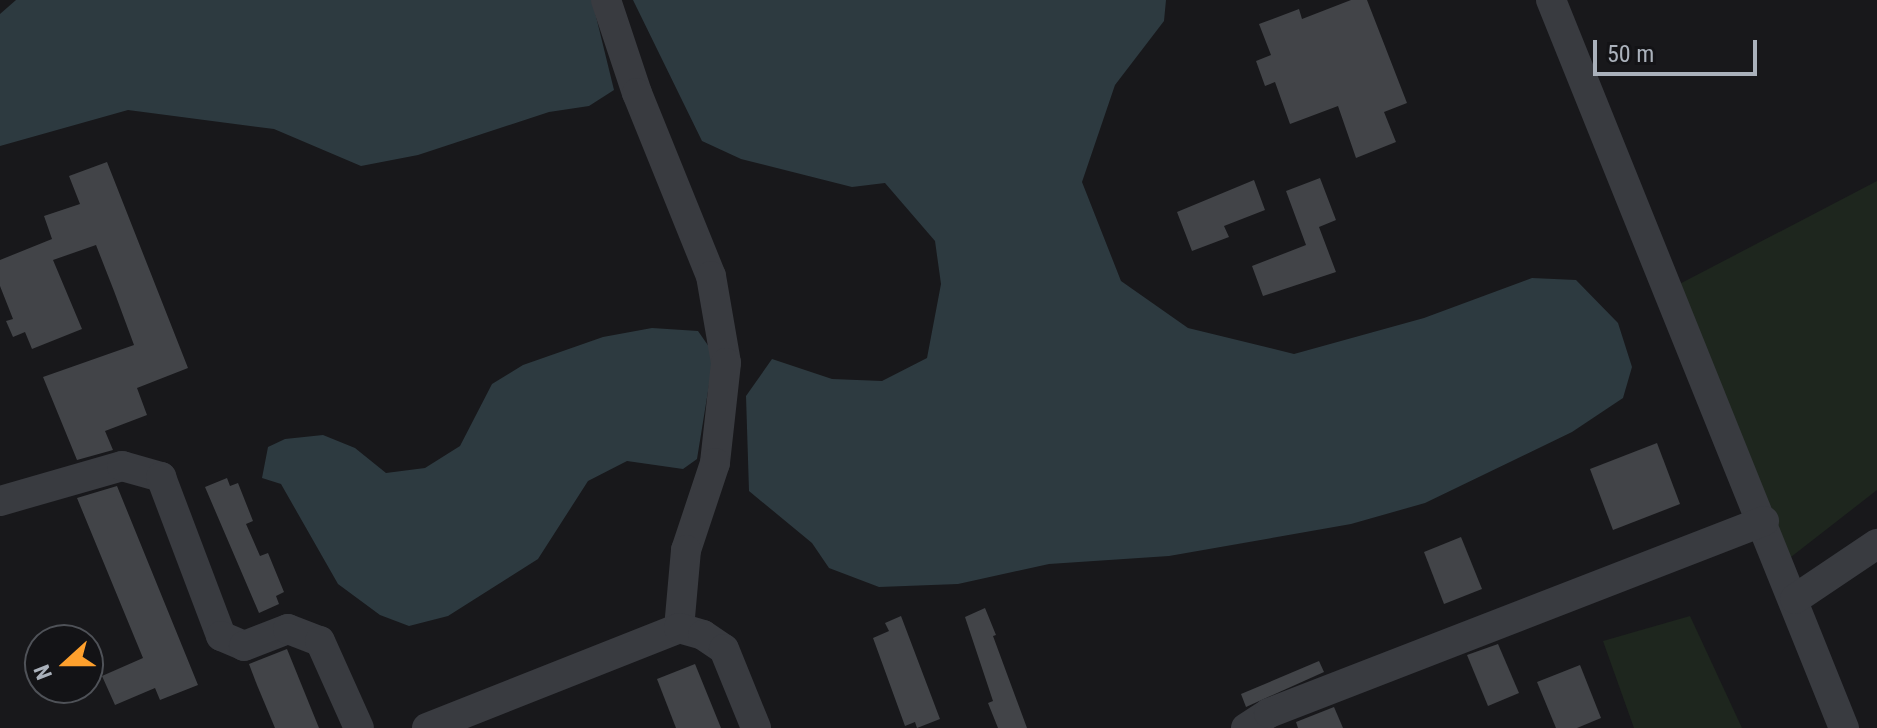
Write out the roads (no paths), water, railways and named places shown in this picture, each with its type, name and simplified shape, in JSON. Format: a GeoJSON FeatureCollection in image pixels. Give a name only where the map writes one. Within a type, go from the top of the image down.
{"type":"FeatureCollection","features":[{"type":"Feature","properties":{"kind":"street"},"geometry":{"type":"LineString","coordinates":[[606,0],[637,93],[711,276],[726,363],[715,463],[686,550],[679,628]]}},
{"type":"Feature","properties":{"kind":"street"},"geometry":{"type":"LineString","coordinates":[[1551,0],[1764,521],[1844,728]]}},
{"type":"Feature","properties":{"kind":"street"},"geometry":{"type":"LineString","coordinates":[[0,501],[122,466],[161,477],[221,636],[244,646],[288,629],[320,641],[359,728]]}},
{"type":"Feature","properties":{"kind":"street"},"geometry":{"type":"LineString","coordinates":[[1246,728],[1269,713],[1764,521]]}},
{"type":"Feature","properties":{"kind":"street"},"geometry":{"type":"LineString","coordinates":[[1795,599],[1877,544]]}},
{"type":"Feature","properties":{"kind":"street"},"geometry":{"type":"LineString","coordinates":[[427,728],[679,628],[703,635],[724,649],[756,728]]}}]}
